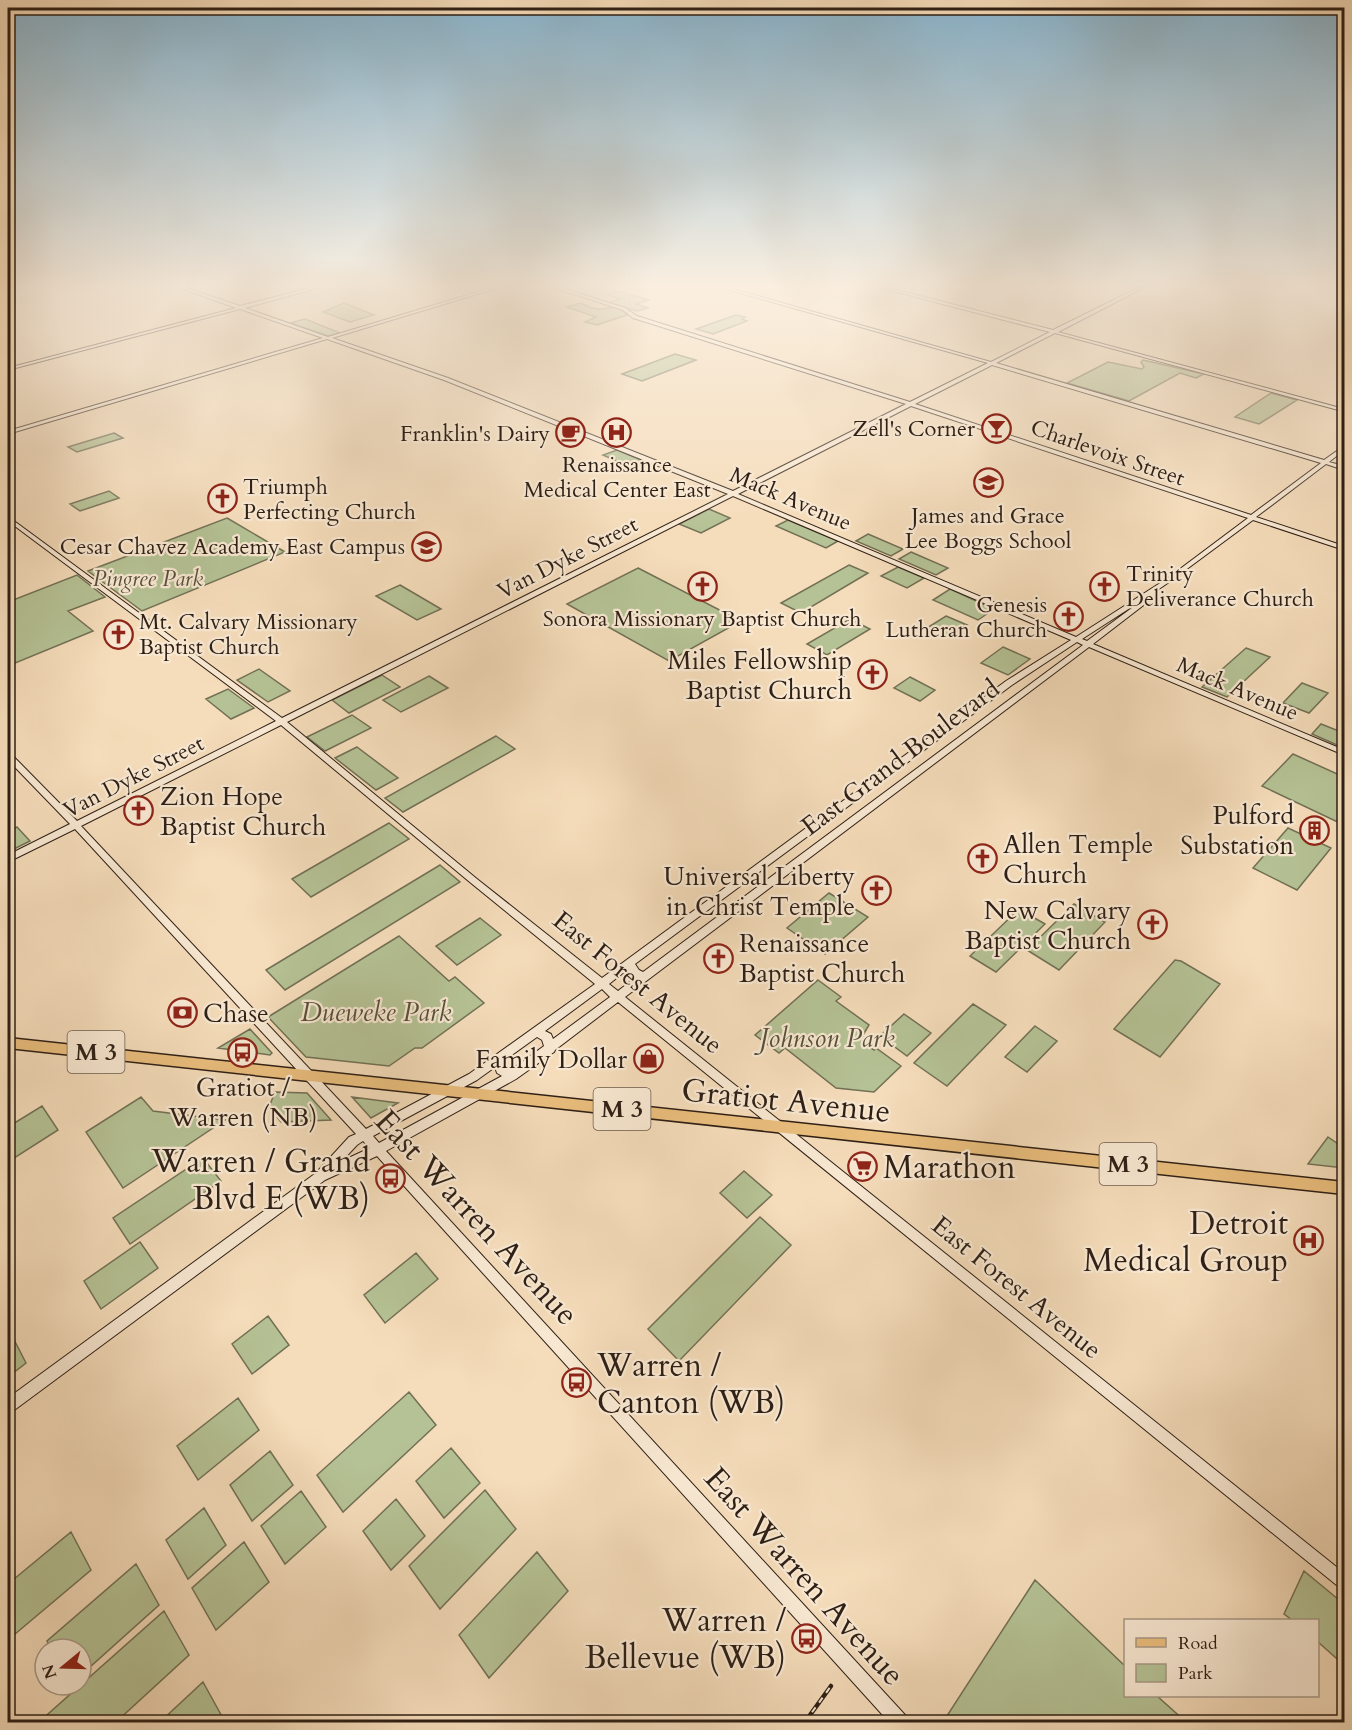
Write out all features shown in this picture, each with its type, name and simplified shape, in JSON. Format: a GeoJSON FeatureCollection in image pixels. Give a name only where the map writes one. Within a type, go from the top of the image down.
{"type":"FeatureCollection","features":[{"type":"Feature","properties":{"kind":"main road"},"geometry":{"type":"LineString","coordinates":[[8,432],[226,368]]}},
{"type":"Feature","properties":{"kind":"main road","name":"Mack Avenue"},"geometry":{"type":"LineString","coordinates":[[412,368],[733,493],[1344,753]]}},
{"type":"Feature","properties":{"kind":"main road","name":"Charlevoix Street"},"geometry":{"type":"LineString","coordinates":[[796,368],[1344,548]]}},
{"type":"Feature","properties":{"kind":"main road","name":"Van Dyke Street"},"geometry":{"type":"LineString","coordinates":[[8,859],[982,368]]}},
{"type":"Feature","properties":{"kind":"main road"},"geometry":{"type":"LineString","coordinates":[[1007,368],[1344,468]]}},
{"type":"Feature","properties":{"kind":"main road"},"geometry":{"type":"LineString","coordinates":[[1186,368],[1344,410]]}},
{"type":"Feature","properties":{"kind":"main road","name":"East Grand Boulevard"},"geometry":{"type":"LineString","coordinates":[[320,1177],[353,1141],[473,1077],[500,1059],[1008,683],[1170,579],[1344,448]]}},
{"type":"Feature","properties":{"kind":"main road","name":"East Forest Avenue"},"geometry":{"type":"LineString","coordinates":[[8,519],[280,721],[602,984],[1344,1582]]}},
{"type":"Feature","properties":{"kind":"main road","name":"East Grand Boulevard"},"geometry":{"type":"LineString","coordinates":[[8,1406],[320,1177],[378,1149],[513,1076],[1168,584],[1170,579]]}},
{"type":"Feature","properties":{"kind":"main road"},"geometry":{"type":"LineString","coordinates":[[1008,683],[1021,683],[1027,689]]}},
{"type":"Feature","properties":{"kind":"main road","name":"East Warren Avenue"},"geometry":{"type":"LineString","coordinates":[[8,756],[77,824],[229,991],[310,1075],[900,1722]]}},
{"type":"Feature","properties":{"kind":"main road"},"geometry":{"type":"LineString","coordinates":[[630,963],[635,973],[646,977]]}},
{"type":"Feature","properties":{"kind":"main road"},"geometry":{"type":"LineString","coordinates":[[537,1032],[547,1037],[550,1049]]}},
{"type":"Feature","properties":{"kind":"main road","name":"Gratiot Avenue"},"geometry":{"type":"LineString","coordinates":[[8,1043],[1344,1188]]}},
{"type":"Feature","properties":{"kind":"main road"},"geometry":{"type":"LineString","coordinates":[[500,1059],[501,1070],[513,1076]]}},
{"type":"Feature","properties":{"kind":"main road"},"geometry":{"type":"LineString","coordinates":[[396,1117],[393,1128],[398,1133],[406,1134]]}},
{"type":"Feature","properties":{"kind":"green space"},"geometry":{"type":"Polygon","coordinates":[[[639,368],[676,368],[642,381],[622,374],[639,368]]]}},
{"type":"Feature","properties":{"kind":"green space"},"geometry":{"type":"Polygon","coordinates":[[[1097,368],[1177,368],[1204,374],[1196,378],[1180,373],[1129,401],[1067,383],[1097,368]]]}},
{"type":"Feature","properties":{"kind":"green space"},"geometry":{"type":"Polygon","coordinates":[[[1271,393],[1297,400],[1259,424],[1235,417],[1271,393]]]}},
{"type":"Feature","properties":{"kind":"green space"},"geometry":{"type":"Polygon","coordinates":[[[114,433],[123,438],[77,452],[68,447],[114,433]]]}},
{"type":"Feature","properties":{"kind":"green space"},"geometry":{"type":"Polygon","coordinates":[[[617,450],[646,462],[633,468],[603,455],[617,450]]]}},
{"type":"Feature","properties":{"kind":"green space"},"geometry":{"type":"Polygon","coordinates":[[[109,491],[119,498],[80,511],[70,504],[109,491]]]}},
{"type":"Feature","properties":{"kind":"green space"},"geometry":{"type":"Polygon","coordinates":[[[709,509],[730,518],[701,533],[679,524],[709,509]]]}},
{"type":"Feature","properties":{"kind":"green space","name":"Pingree Park"},"geometry":{"type":"Polygon","coordinates":[[[227,518],[285,552],[142,611],[88,571],[227,518]]]}},
{"type":"Feature","properties":{"kind":"green space"},"geometry":{"type":"Polygon","coordinates":[[[788,520],[838,541],[826,548],[776,526],[788,520]]]}},
{"type":"Feature","properties":{"kind":"green space"},"geometry":{"type":"Polygon","coordinates":[[[868,534],[903,549],[891,556],[856,541],[868,534]]]}},
{"type":"Feature","properties":{"kind":"green space"},"geometry":{"type":"Polygon","coordinates":[[[911,552],[948,568],[936,575],[899,559],[911,552]]]}},
{"type":"Feature","properties":{"kind":"green space"},"geometry":{"type":"Polygon","coordinates":[[[849,565],[868,573],[801,613],[781,603],[849,565]]]}},
{"type":"Feature","properties":{"kind":"green space"},"geometry":{"type":"Polygon","coordinates":[[[898,567],[924,578],[907,588],[881,576],[898,567]]]}},
{"type":"Feature","properties":{"kind":"green space"},"geometry":{"type":"Polygon","coordinates":[[[638,568],[741,621],[669,661],[567,604],[638,568]]]}},
{"type":"Feature","properties":{"kind":"green space","name":"Pingree Park"},"geometry":{"type":"Polygon","coordinates":[[[77,575],[105,597],[68,611],[93,631],[8,666],[8,602],[77,575]]]}},
{"type":"Feature","properties":{"kind":"green space"},"geometry":{"type":"Polygon","coordinates":[[[400,585],[441,609],[417,620],[376,596],[400,585]]]}},
{"type":"Feature","properties":{"kind":"green space"},"geometry":{"type":"Polygon","coordinates":[[[950,589],[994,609],[978,620],[933,600],[950,589]]]}},
{"type":"Feature","properties":{"kind":"green space"},"geometry":{"type":"Polygon","coordinates":[[[946,616],[967,625],[947,638],[927,628],[946,616]]]}},
{"type":"Feature","properties":{"kind":"green space"},"geometry":{"type":"Polygon","coordinates":[[[850,619],[870,629],[827,655],[807,644],[850,619]]]}},
{"type":"Feature","properties":{"kind":"green space"},"geometry":{"type":"Polygon","coordinates":[[[1003,647],[1030,659],[1008,675],[981,663],[1003,647]]]}},
{"type":"Feature","properties":{"kind":"green space"},"geometry":{"type":"Polygon","coordinates":[[[1246,648],[1270,657],[1227,697],[1202,687],[1246,648]]]}},
{"type":"Feature","properties":{"kind":"green space"},"geometry":{"type":"Polygon","coordinates":[[[259,669],[290,691],[268,702],[237,680],[259,669]]]}},
{"type":"Feature","properties":{"kind":"green space"},"geometry":{"type":"Polygon","coordinates":[[[382,675],[400,687],[349,713],[332,700],[382,675]]]}},
{"type":"Feature","properties":{"kind":"green space"},"geometry":{"type":"Polygon","coordinates":[[[429,676],[448,688],[401,712],[383,700],[429,676]]]}},
{"type":"Feature","properties":{"kind":"green space"},"geometry":{"type":"Polygon","coordinates":[[[910,677],[935,690],[920,701],[894,688],[910,677]]]}},
{"type":"Feature","properties":{"kind":"green space"},"geometry":{"type":"Polygon","coordinates":[[[1302,683],[1328,693],[1309,713],[1283,703],[1302,683]]]}},
{"type":"Feature","properties":{"kind":"green space"},"geometry":{"type":"Polygon","coordinates":[[[228,689],[254,708],[231,719],[206,699],[228,689]]]}},
{"type":"Feature","properties":{"kind":"green space"},"geometry":{"type":"Polygon","coordinates":[[[352,715],[371,728],[325,751],[307,737],[352,715]]]}},
{"type":"Feature","properties":{"kind":"green space"},"geometry":{"type":"Polygon","coordinates":[[[1321,724],[1344,733],[1344,748],[1312,734],[1321,724]]]}},
{"type":"Feature","properties":{"kind":"green space"},"geometry":{"type":"Polygon","coordinates":[[[496,736],[515,749],[403,812],[385,798],[496,736]]]}},
{"type":"Feature","properties":{"kind":"green space"},"geometry":{"type":"Polygon","coordinates":[[[357,747],[398,778],[376,790],[335,758],[357,747]]]}},
{"type":"Feature","properties":{"kind":"green space"},"geometry":{"type":"Polygon","coordinates":[[[1293,754],[1344,777],[1344,825],[1262,786],[1293,754]]]}},
{"type":"Feature","properties":{"kind":"green space"},"geometry":{"type":"Polygon","coordinates":[[[389,823],[409,839],[311,897],[292,879],[389,823]]]}},
{"type":"Feature","properties":{"kind":"green space"},"geometry":{"type":"Polygon","coordinates":[[[17,827],[30,841],[8,852],[8,832],[17,827]]]}},
{"type":"Feature","properties":{"kind":"green space"},"geometry":{"type":"Polygon","coordinates":[[[1288,828],[1331,848],[1297,890],[1253,868],[1288,828]]]}},
{"type":"Feature","properties":{"kind":"green space"},"geometry":{"type":"Polygon","coordinates":[[[440,865],[460,882],[285,990],[266,970],[440,865]]]}},
{"type":"Feature","properties":{"kind":"green space"},"geometry":{"type":"Polygon","coordinates":[[[829,893],[868,917],[825,954],[787,928],[829,893]]]}},
{"type":"Feature","properties":{"kind":"green space"},"geometry":{"type":"Polygon","coordinates":[[[1074,904],[1105,922],[1059,970],[1027,950],[1074,904]]]}},
{"type":"Feature","properties":{"kind":"green space"},"geometry":{"type":"Polygon","coordinates":[[[1019,909],[1045,924],[996,972],[970,956],[1019,909]]]}},
{"type":"Feature","properties":{"kind":"green space"},"geometry":{"type":"Polygon","coordinates":[[[480,918],[501,935],[457,965],[436,946],[480,918]]]}},
{"type":"Feature","properties":{"kind":"green space","name":"Dueweke Park"},"geometry":{"type":"Polygon","coordinates":[[[399,936],[449,981],[455,977],[484,1003],[422,1048],[415,1048],[389,1066],[306,1057],[268,1017],[399,936]]]}},
{"type":"Feature","properties":{"kind":"green space"},"geometry":{"type":"Polygon","coordinates":[[[1175,960],[1181,961],[1220,984],[1160,1057],[1114,1029],[1175,960]]]}},
{"type":"Feature","properties":{"kind":"green space","name":"Johnson Park"},"geometry":{"type":"Polygon","coordinates":[[[818,980],[841,997],[836,1001],[869,1025],[863,1035],[865,1044],[874,1050],[876,1048],[901,1066],[874,1092],[836,1088],[785,1048],[779,1053],[755,1035],[818,980]]]}},
{"type":"Feature","properties":{"kind":"green space"},"geometry":{"type":"Polygon","coordinates":[[[973,1004],[1006,1025],[947,1086],[914,1063],[973,1004]]]}},
{"type":"Feature","properties":{"kind":"green space"},"geometry":{"type":"Polygon","coordinates":[[[904,1014],[931,1033],[907,1056],[880,1036],[904,1014]]]}},
{"type":"Feature","properties":{"kind":"green space"},"geometry":{"type":"Polygon","coordinates":[[[1035,1026],[1057,1041],[1027,1072],[1005,1057],[1035,1026]]]}},
{"type":"Feature","properties":{"kind":"green space"},"geometry":{"type":"Polygon","coordinates":[[[250,1029],[272,1053],[270,1055],[218,1048],[250,1029]]]}},
{"type":"Feature","properties":{"kind":"green space"},"geometry":{"type":"Polygon","coordinates":[[[275,1092],[307,1093],[331,1120],[281,1122],[269,1107],[275,1092]]]}},
{"type":"Feature","properties":{"kind":"green space"},"geometry":{"type":"Polygon","coordinates":[[[141,1097],[153,1111],[225,1120],[123,1188],[86,1132],[141,1097]]]}},
{"type":"Feature","properties":{"kind":"green space"},"geometry":{"type":"Polygon","coordinates":[[[352,1097],[398,1103],[371,1118],[352,1097]]]}},
{"type":"Feature","properties":{"kind":"green space"},"geometry":{"type":"Polygon","coordinates":[[[42,1106],[58,1130],[8,1162],[8,1127],[42,1106]]]}},
{"type":"Feature","properties":{"kind":"green space"},"geometry":{"type":"Polygon","coordinates":[[[1328,1137],[1344,1148],[1344,1168],[1308,1164],[1328,1137]]]}},
{"type":"Feature","properties":{"kind":"green space"},"geometry":{"type":"Polygon","coordinates":[[[203,1158],[221,1181],[130,1244],[113,1218],[203,1158]]]}},
{"type":"Feature","properties":{"kind":"green space"},"geometry":{"type":"Polygon","coordinates":[[[744,1171],[772,1195],[747,1218],[720,1193],[744,1171]]]}},
{"type":"Feature","properties":{"kind":"green space"},"geometry":{"type":"Polygon","coordinates":[[[760,1217],[791,1245],[679,1361],[648,1329],[760,1217]]]}},
{"type":"Feature","properties":{"kind":"green space"},"geometry":{"type":"Polygon","coordinates":[[[140,1242],[158,1268],[101,1309],[84,1281],[140,1242]]]}},
{"type":"Feature","properties":{"kind":"green space"},"geometry":{"type":"Polygon","coordinates":[[[416,1253],[438,1279],[385,1323],[364,1295],[416,1253]]]}},
{"type":"Feature","properties":{"kind":"green space"},"geometry":{"type":"Polygon","coordinates":[[[268,1316],[289,1345],[252,1374],[232,1344],[268,1316]]]}},
{"type":"Feature","properties":{"kind":"green space"},"geometry":{"type":"Polygon","coordinates":[[[8,1328],[26,1363],[8,1377],[8,1328]]]}},
{"type":"Feature","properties":{"kind":"green space"},"geometry":{"type":"Polygon","coordinates":[[[409,1392],[436,1425],[343,1512],[317,1475],[409,1392]]]}},
{"type":"Feature","properties":{"kind":"green space"},"geometry":{"type":"Polygon","coordinates":[[[238,1398],[259,1430],[198,1480],[177,1446],[238,1398]]]}},
{"type":"Feature","properties":{"kind":"green space"},"geometry":{"type":"Polygon","coordinates":[[[451,1448],[480,1483],[444,1518],[416,1481],[451,1448]]]}},
{"type":"Feature","properties":{"kind":"green space"},"geometry":{"type":"Polygon","coordinates":[[[270,1451],[293,1485],[252,1521],[230,1485],[270,1451]]]}},
{"type":"Feature","properties":{"kind":"green space"},"geometry":{"type":"Polygon","coordinates":[[[485,1490],[516,1529],[440,1609],[409,1566],[485,1490]]]}},
{"type":"Feature","properties":{"kind":"green space"},"geometry":{"type":"Polygon","coordinates":[[[301,1491],[326,1527],[285,1564],[261,1526],[301,1491]]]}},
{"type":"Feature","properties":{"kind":"green space"},"geometry":{"type":"Polygon","coordinates":[[[396,1499],[425,1536],[391,1570],[363,1531],[396,1499]]]}},
{"type":"Feature","properties":{"kind":"green space"},"geometry":{"type":"Polygon","coordinates":[[[204,1508],[226,1545],[188,1579],[166,1540],[204,1508]]]}},
{"type":"Feature","properties":{"kind":"green space"},"geometry":{"type":"Polygon","coordinates":[[[71,1532],[91,1570],[8,1640],[8,1584],[71,1532]]]}},
{"type":"Feature","properties":{"kind":"green space"},"geometry":{"type":"Polygon","coordinates":[[[244,1542],[269,1582],[216,1630],[192,1588],[244,1542]]]}},
{"type":"Feature","properties":{"kind":"green space"},"geometry":{"type":"Polygon","coordinates":[[[537,1552],[568,1591],[489,1678],[459,1635],[537,1552]]]}},
{"type":"Feature","properties":{"kind":"green space"},"geometry":{"type":"Polygon","coordinates":[[[136,1564],[159,1605],[93,1664],[93,1637],[52,1637],[136,1564]]]}},
{"type":"Feature","properties":{"kind":"green space"},"geometry":{"type":"Polygon","coordinates":[[[1304,1571],[1344,1604],[1344,1665],[1319,1643],[1319,1619],[1291,1619],[1284,1614],[1304,1571]]]}},
{"type":"Feature","properties":{"kind":"green space"},"geometry":{"type":"Polygon","coordinates":[[[1035,1580],[1124,1665],[1124,1697],[1158,1697],[1186,1722],[943,1722],[1035,1580]]]}},
{"type":"Feature","properties":{"kind":"green space"},"geometry":{"type":"Polygon","coordinates":[[[164,1611],[189,1655],[116,1722],[39,1722],[67,1697],[93,1697],[93,1674],[164,1611]]]}},
{"type":"Feature","properties":{"kind":"green space"},"geometry":{"type":"Polygon","coordinates":[[[203,1682],[225,1722],[160,1722],[203,1682]]]}},
{"type":"Feature","properties":{"kind":"railway"},"geometry":{"type":"LineString","coordinates":[[805,1722],[831,1686]]}},
{"type":"Feature","properties":{"kind":"place","name":"Zell's Corner"},"geometry":{"type":"Point","coordinates":[996,428]}},
{"type":"Feature","properties":{"kind":"place","name":"Renaissance Medical Center East"},"geometry":{"type":"Point","coordinates":[617,432]}},
{"type":"Feature","properties":{"kind":"place","name":"Franklin's Dairy"},"geometry":{"type":"Point","coordinates":[571,433]}},
{"type":"Feature","properties":{"kind":"place","name":"James and Grace Lee Boggs School"},"geometry":{"type":"Point","coordinates":[988,483]}},
{"type":"Feature","properties":{"kind":"place","name":"Triumph Perfecting Church"},"geometry":{"type":"Point","coordinates":[222,499]}},
{"type":"Feature","properties":{"kind":"place","name":"Cesar Chavez Academy East Campus"},"geometry":{"type":"Point","coordinates":[426,546]}},
{"type":"Feature","properties":{"kind":"place","name":"Sonora Missionary Baptist Church"},"geometry":{"type":"Point","coordinates":[702,586]}},
{"type":"Feature","properties":{"kind":"place","name":"Trinity Deliverance Church"},"geometry":{"type":"Point","coordinates":[1105,586]}},
{"type":"Feature","properties":{"kind":"place","name":"Genesis Lutheran Church"},"geometry":{"type":"Point","coordinates":[1068,617]}},
{"type":"Feature","properties":{"kind":"place","name":"Mt. Calvary Missionary Baptist Church"},"geometry":{"type":"Point","coordinates":[118,634]}},
{"type":"Feature","properties":{"kind":"place","name":"Miles Fellowship Baptist Church"},"geometry":{"type":"Point","coordinates":[873,675]}},
{"type":"Feature","properties":{"kind":"place","name":"Zion Hope Baptist Church"},"geometry":{"type":"Point","coordinates":[139,811]}},
{"type":"Feature","properties":{"kind":"place","name":"Pulford Substation"},"geometry":{"type":"Point","coordinates":[1315,830]}},
{"type":"Feature","properties":{"kind":"place","name":"Allen Temple Church"},"geometry":{"type":"Point","coordinates":[982,859]}},
{"type":"Feature","properties":{"kind":"place","name":"Universal Liberty in Christ Temple"},"geometry":{"type":"Point","coordinates":[876,891]}},
{"type":"Feature","properties":{"kind":"place","name":"New Calvary Baptist Church"},"geometry":{"type":"Point","coordinates":[1152,925]}},
{"type":"Feature","properties":{"kind":"place","name":"Renaissance Baptist Church"},"geometry":{"type":"Point","coordinates":[718,958]}},
{"type":"Feature","properties":{"kind":"place","name":"Chase"},"geometry":{"type":"Point","coordinates":[182,1013]}},
{"type":"Feature","properties":{"kind":"place","name":"Gratiot / Warren (NB)"},"geometry":{"type":"Point","coordinates":[243,1053]}},
{"type":"Feature","properties":{"kind":"place","name":"Family Dollar"},"geometry":{"type":"Point","coordinates":[648,1059]}},
{"type":"Feature","properties":{"kind":"place","name":"Marathon"},"geometry":{"type":"Point","coordinates":[862,1167]}},
{"type":"Feature","properties":{"kind":"place","name":"Warren / Grand Blvd E (WB)"},"geometry":{"type":"Point","coordinates":[391,1179]}},
{"type":"Feature","properties":{"kind":"place","name":"Detroit Medical Group"},"geometry":{"type":"Point","coordinates":[1309,1241]}},
{"type":"Feature","properties":{"kind":"place","name":"Warren / Canton (WB)"},"geometry":{"type":"Point","coordinates":[576,1383]}},
{"type":"Feature","properties":{"kind":"place","name":"Warren / Bellevue (WB)"},"geometry":{"type":"Point","coordinates":[807,1638]}}]}
